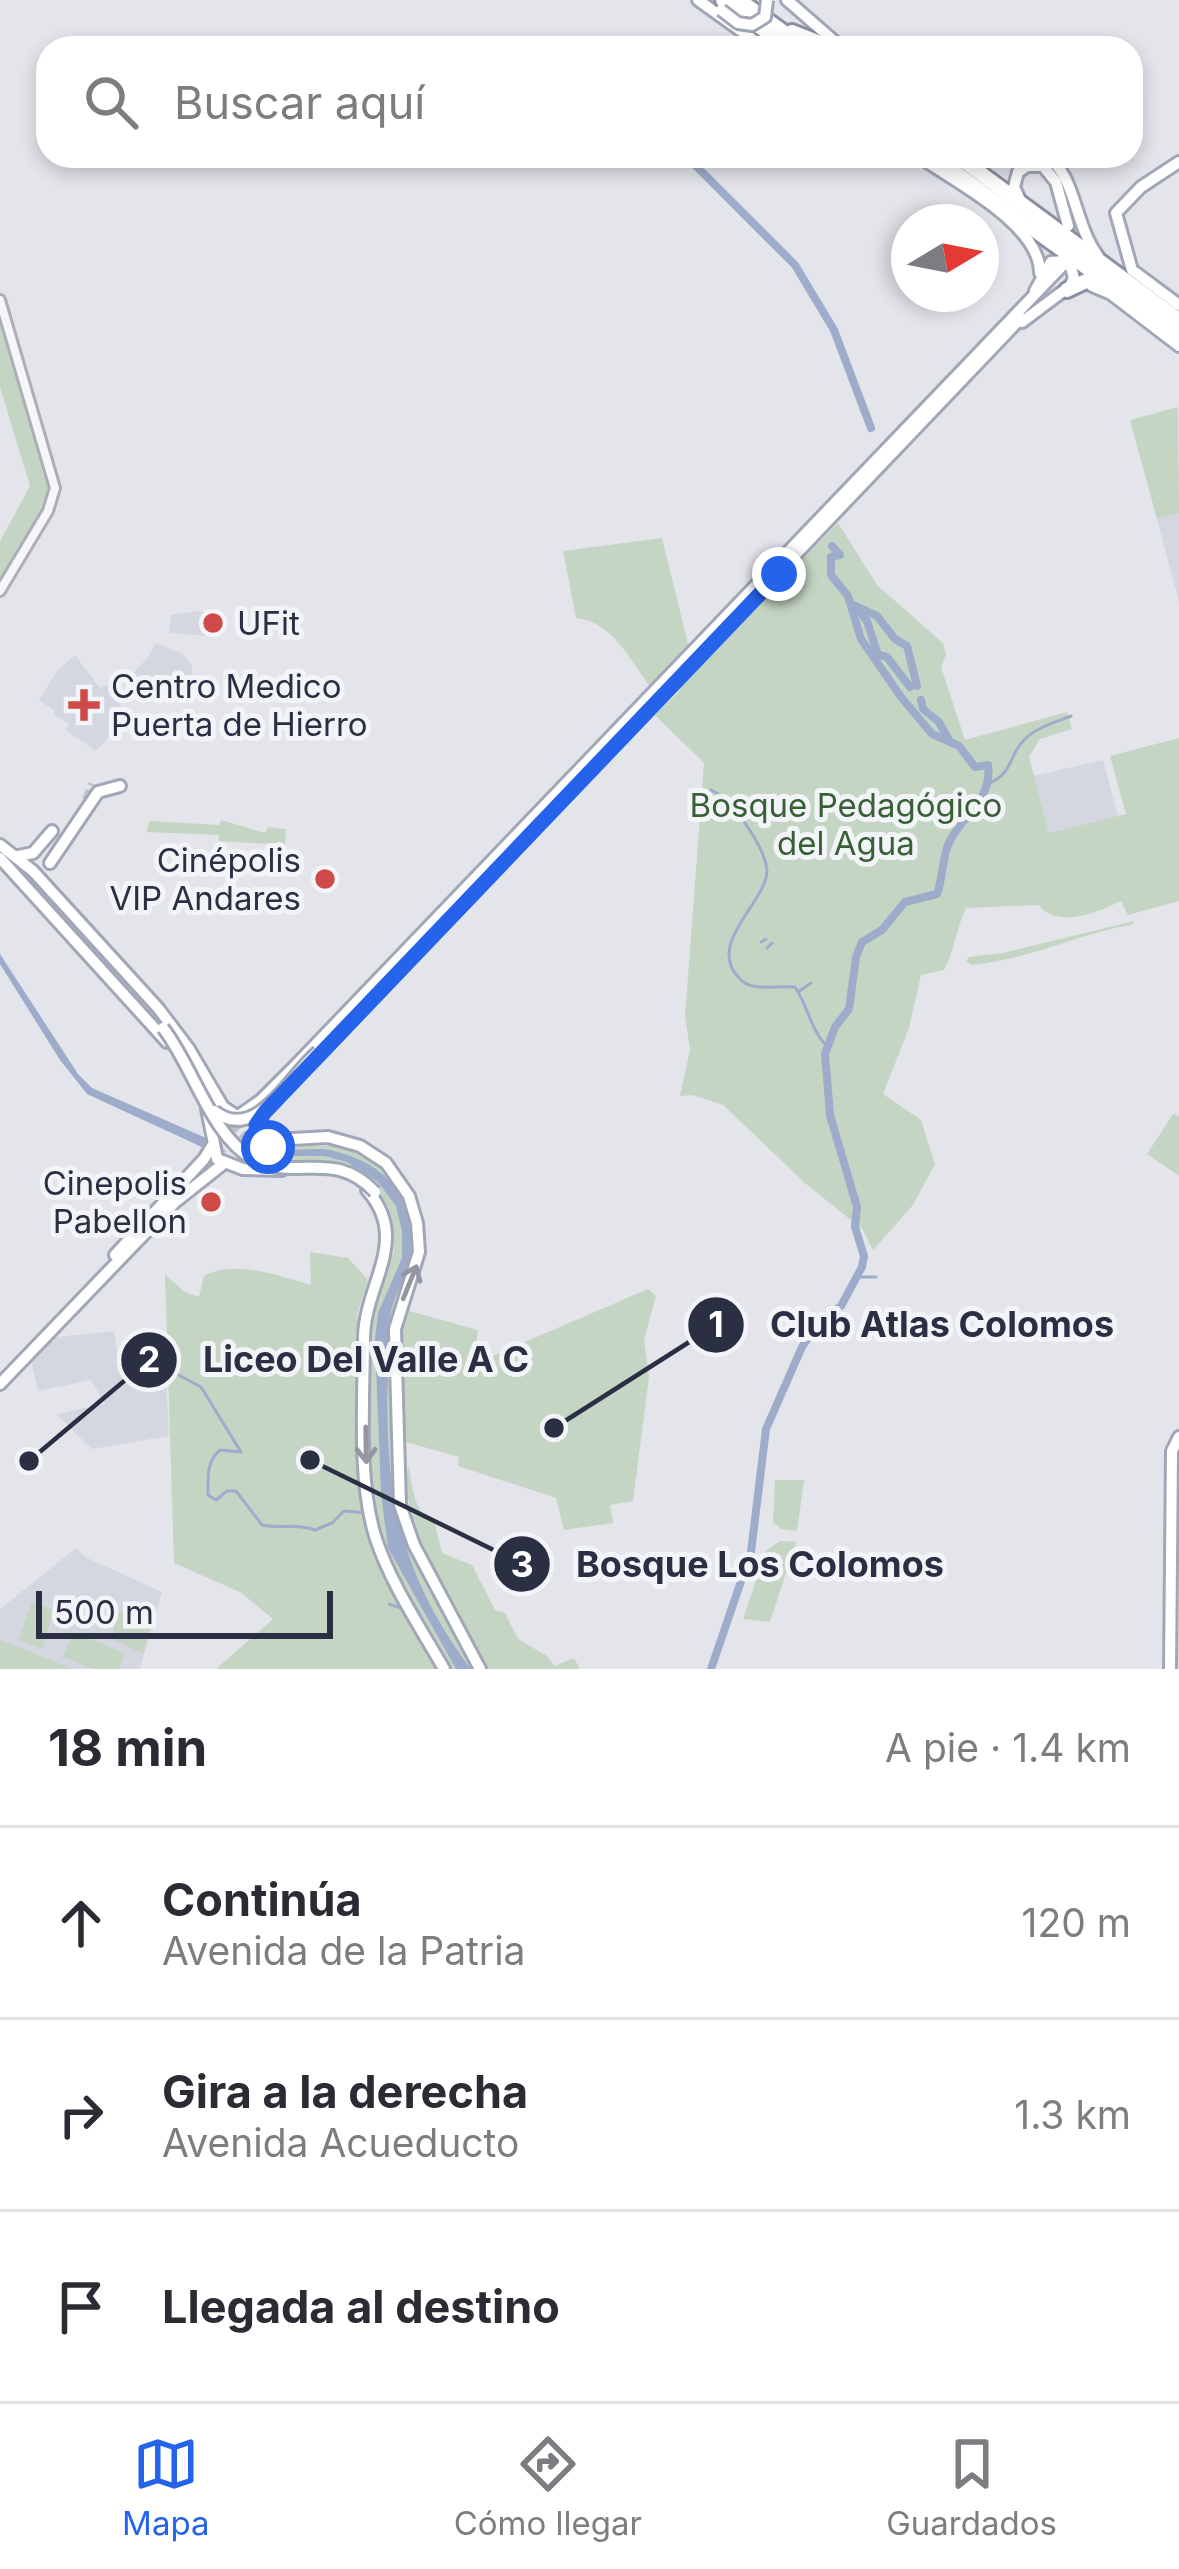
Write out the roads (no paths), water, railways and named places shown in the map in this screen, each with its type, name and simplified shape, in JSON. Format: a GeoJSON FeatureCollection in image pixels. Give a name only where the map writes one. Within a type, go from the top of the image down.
{"type":"FeatureCollection","features":[{"type":"Feature","properties":{"kind":"highway"},"geometry":{"type":"LineString","coordinates":[[739,0],[790,36]]}},
{"type":"Feature","properties":{"kind":"highway"},"geometry":{"type":"LineString","coordinates":[[722,5],[756,36]]}},
{"type":"Feature","properties":{"kind":"highway"},"geometry":{"type":"LineString","coordinates":[[722,5],[770,36]]}},
{"type":"Feature","properties":{"kind":"highway"},"geometry":{"type":"LineString","coordinates":[[777,26],[802,36]]}},
{"type":"Feature","properties":{"kind":"highway"},"geometry":{"type":"LineString","coordinates":[[951,168],[1107,267],[1179,327]]}},
{"type":"Feature","properties":{"kind":"highway"},"geometry":{"type":"LineString","coordinates":[[971,168],[1111,284],[1179,327]]}},
{"type":"Feature","properties":{"kind":"highway"},"geometry":{"type":"LineString","coordinates":[[961,186],[1024,214]]}},
{"type":"Feature","properties":{"kind":"highway"},"geometry":{"type":"LineString","coordinates":[[1067,290],[1086,281],[1111,284]]}},
{"type":"Feature","properties":{"kind":"main road"},"geometry":{"type":"LineString","coordinates":[[703,0],[722,5],[741,24],[754,25],[766,14],[761,3]]}},
{"type":"Feature","properties":{"kind":"main road"},"geometry":{"type":"LineString","coordinates":[[703,0],[752,36]]}},
{"type":"Feature","properties":{"kind":"main road"},"geometry":{"type":"LineString","coordinates":[[787,0],[827,36]]}},
{"type":"Feature","properties":{"kind":"main road"},"geometry":{"type":"LineString","coordinates":[[1179,165],[1141,187],[1116,215],[1134,271],[1179,327]]}},
{"type":"Feature","properties":{"kind":"main road"},"geometry":{"type":"LineString","coordinates":[[935,168],[1034,244],[1041,269],[1033,293]]}},
{"type":"Feature","properties":{"kind":"main road"},"geometry":{"type":"LineString","coordinates":[[1024,214],[1015,192],[1015,176],[1025,168]]}},
{"type":"Feature","properties":{"kind":"main road"},"geometry":{"type":"LineString","coordinates":[[1044,168],[1058,187],[1070,225],[1062,180],[1053,168]]}},
{"type":"Feature","properties":{"kind":"main road"},"geometry":{"type":"LineString","coordinates":[[1058,168],[1065,174],[1080,229],[1107,267]]}},
{"type":"Feature","properties":{"kind":"main road"},"geometry":{"type":"LineString","coordinates":[[998,345],[1067,290],[1073,271],[1067,262],[1057,260],[1046,267],[1012,319]]}},
{"type":"Feature","properties":{"kind":"main road"},"geometry":{"type":"LineString","coordinates":[[0,851],[140,1008],[215,1109],[233,1122],[252,1118],[322,1050],[720,629],[1012,319],[1065,266],[998,345],[848,502],[720,629],[295,1066],[238,1114],[221,1124],[204,1160],[0,1379]]}},
{"type":"Feature","properties":{"kind":"main road"},"geometry":{"type":"LineString","coordinates":[[1049,300],[1096,286],[1179,327]]}},
{"type":"Feature","properties":{"kind":"main road"},"geometry":{"type":"LineString","coordinates":[[848,502],[867,499],[872,477]]}},
{"type":"Feature","properties":{"kind":"main road"},"geometry":{"type":"LineString","coordinates":[[87,800],[50,863],[98,792],[120,785]]}},
{"type":"Feature","properties":{"kind":"main road"},"geometry":{"type":"LineString","coordinates":[[16,860],[34,853],[52,831]]}},
{"type":"Feature","properties":{"kind":"main road"},"geometry":{"type":"LineString","coordinates":[[0,851],[16,860],[134,983],[186,1053],[231,1142],[253,1159],[278,1167],[333,1166],[358,1177],[375,1192],[387,1212],[392,1236],[388,1265],[375,1287]]}},
{"type":"Feature","properties":{"kind":"main road"},"geometry":{"type":"LineString","coordinates":[[140,1008],[164,1028],[215,1109],[214,1155],[226,1164],[254,1170],[334,1171],[355,1180],[375,1199],[388,1243],[364,1334],[370,1517],[387,1565],[447,1669]]}},
{"type":"Feature","properties":{"kind":"main road"},"geometry":{"type":"LineString","coordinates":[[0,1379],[176,1202],[226,1164],[247,1156],[256,1128],[322,1050]]}},
{"type":"Feature","properties":{"kind":"main road"},"geometry":{"type":"LineString","coordinates":[[215,1109],[238,1114],[270,1139],[289,1141]]}},
{"type":"Feature","properties":{"kind":"main road"},"geometry":{"type":"LineString","coordinates":[[289,1170],[259,1161],[264,1149],[319,1137],[349,1142],[373,1154],[399,1180],[415,1211],[419,1241],[415,1273],[395,1329],[400,1505],[414,1545],[478,1669]]}},
{"type":"Feature","properties":{"kind":"main road"},"geometry":{"type":"LineString","coordinates":[[114,1256],[195,1176]]}},
{"type":"Feature","properties":{"kind":"main road"},"geometry":{"type":"LineString","coordinates":[[15,1369],[29,1372]]}},
{"type":"Feature","properties":{"kind":"main road"},"geometry":{"type":"LineString","coordinates":[[1173,1669],[1173,1445],[1179,1441]]}},
{"type":"Feature","properties":{"kind":"street"},"geometry":{"type":"LineString","coordinates":[[0,300],[55,488],[48,511],[0,591]]}},
{"type":"Feature","properties":{"kind":"water"},"geometry":{"type":"Polygon","coordinates":[[[0,954],[78,1074],[92,1088],[206,1138],[204,1148],[87,1094],[0,964],[0,954]]]}},
{"type":"Feature","properties":{"kind":"water"},"geometry":{"type":"Polygon","coordinates":[[[323,1149],[354,1157],[382,1174],[409,1212],[412,1253],[388,1331],[387,1415],[394,1493],[401,1529],[427,1599],[471,1669],[456,1669],[388,1548],[375,1339],[378,1313],[402,1258],[396,1206],[378,1182],[347,1162],[324,1156],[269,1156],[271,1150],[323,1149]]]}},
{"type":"Feature","properties":{"kind":"waterway"},"geometry":{"type":"LineString","coordinates":[[698,168],[795,265],[834,330],[871,428]]}},
{"type":"Feature","properties":{"kind":"waterway"},"geometry":{"type":"LineString","coordinates":[[711,1669],[751,1552],[766,1429],[802,1347],[820,1320],[841,1306],[862,1267],[864,1256],[855,1227],[857,1207],[830,1115],[825,1054],[835,1027],[849,1009],[862,942],[882,930],[905,902],[937,894],[948,845],[981,798],[988,778],[988,765],[975,767],[959,746],[932,734],[861,639],[848,596],[831,575],[831,557],[840,555],[832,546]]}},
{"type":"Feature","properties":{"kind":"waterway"},"geometry":{"type":"LineString","coordinates":[[853,605],[877,616],[907,646],[917,686]]}},
{"type":"Feature","properties":{"kind":"waterway"},"geometry":{"type":"LineString","coordinates":[[857,608],[867,621],[878,655],[887,657],[910,687]]}},
{"type":"Feature","properties":{"kind":"waterway"},"geometry":{"type":"LineString","coordinates":[[921,700],[949,740]]}},
{"type":"Feature","properties":{"kind":"waterway"},"geometry":{"type":"LineString","coordinates":[[988,784],[1003,774],[1030,735],[1071,716]]}},
{"type":"Feature","properties":{"kind":"waterway"},"geometry":{"type":"LineString","coordinates":[[711,790],[741,817],[761,849],[767,871],[733,938],[731,967],[752,986],[795,987],[828,1047]]}},
{"type":"Feature","properties":{"kind":"waterway"},"geometry":{"type":"LineString","coordinates":[[761,942],[766,939]]}},
{"type":"Feature","properties":{"kind":"waterway"},"geometry":{"type":"LineString","coordinates":[[767,948],[772,943]]}},
{"type":"Feature","properties":{"kind":"waterway"},"geometry":{"type":"LineString","coordinates":[[798,992],[811,983]]}},
{"type":"Feature","properties":{"kind":"waterway"},"geometry":{"type":"LineString","coordinates":[[858,1277],[876,1277]]}},
{"type":"Feature","properties":{"kind":"waterway"},"geometry":{"type":"LineString","coordinates":[[171,1371],[201,1387],[241,1452],[220,1450],[215,1455],[208,1495],[216,1500],[227,1491],[236,1491],[262,1525],[269,1526],[315,1530],[344,1511],[365,1513]]}},
{"type":"Feature","properties":{"kind":"waterway"},"geometry":{"type":"LineString","coordinates":[[389,1604],[404,1609]]}},
{"type":"Feature","properties":{"kind":"waterway"},"geometry":{"type":"LineString","coordinates":[[408,1617],[413,1627]]}},
{"type":"Feature","properties":{"kind":"tunnel"},"geometry":{"type":"LineString","coordinates":[[87,800],[93,784]]}},
{"type":"Feature","properties":{"kind":"tunnel"},"geometry":{"type":"LineString","coordinates":[[220,1113],[244,1137],[273,1145]]}},
{"type":"Feature","properties":{"kind":"tunnel"},"geometry":{"type":"LineString","coordinates":[[195,1176],[223,1148],[239,1142]]}},
{"type":"Feature","properties":{"kind":"place","name":"UFit"},"geometry":{"type":"Point","coordinates":[213,623]}},
{"type":"Feature","properties":{"kind":"place","name":"Centro Medico Puerta de Hierro"},"geometry":{"type":"Point","coordinates":[84,705]}},
{"type":"Feature","properties":{"kind":"place","name":"Cinépolis VIP Andares"},"geometry":{"type":"Point","coordinates":[325,879]}},
{"type":"Feature","properties":{"kind":"place","name":"Cinepolis Pabellon"},"geometry":{"type":"Point","coordinates":[211,1202]}},
{"type":"Feature","properties":{"kind":"place","name":"Club Atlas Colomos"},"geometry":{"type":"Point","coordinates":[554,1428]}},
{"type":"Feature","properties":{"kind":"place","name":"Bosque Los Colomos"},"geometry":{"type":"Point","coordinates":[310,1460]}},
{"type":"Feature","properties":{"kind":"place","name":"Liceo Del Valle A C"},"geometry":{"type":"Point","coordinates":[29,1461]}},
{"type":"Feature","properties":{"kind":"park label","name":"Bosque Pedagógico del Agua"},"geometry":{"type":"Point","coordinates":[846,824]}}]}
